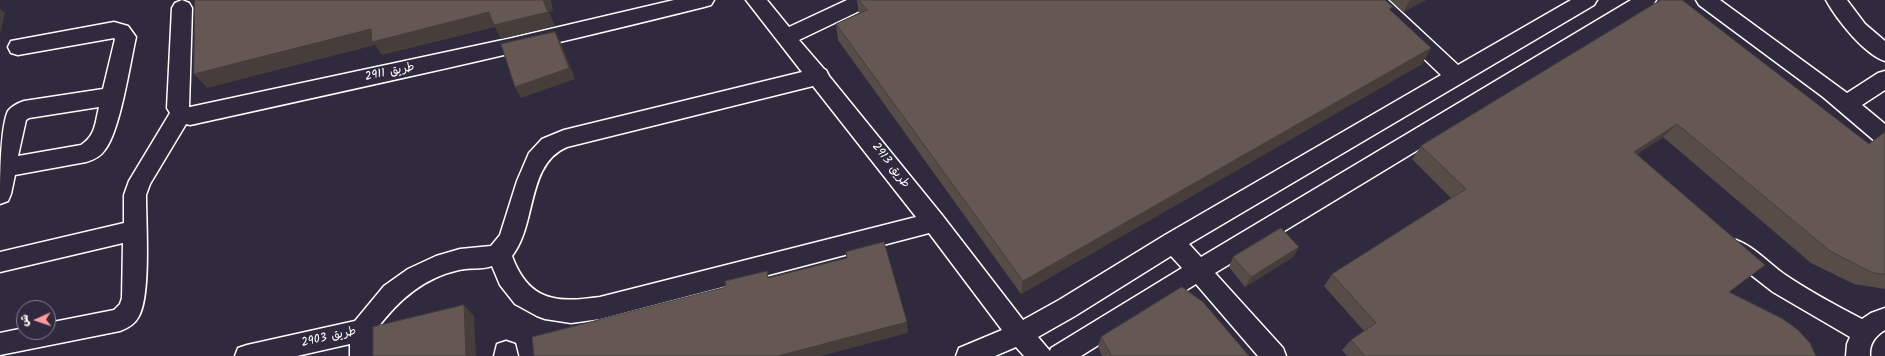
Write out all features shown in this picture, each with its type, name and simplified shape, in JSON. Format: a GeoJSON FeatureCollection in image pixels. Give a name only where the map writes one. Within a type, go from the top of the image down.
{"type":"FeatureCollection","features":[{"type":"Feature","properties":{"kind":"street","name":"طريق 2911"},"geometry":{"type":"LineString","coordinates":[[181,114],[190,116],[640,8],[704,0]]}},
{"type":"Feature","properties":{"kind":"street","name":"طريق 2913"},"geometry":{"type":"LineString","coordinates":[[756,0],[819,76],[1020,334],[1040,356]]}},
{"type":"Feature","properties":{"kind":"street"},"geometry":{"type":"LineString","coordinates":[[786,37],[865,0]]}},
{"type":"Feature","properties":{"kind":"street"},"geometry":{"type":"LineString","coordinates":[[1375,0],[1457,77]]}},
{"type":"Feature","properties":{"kind":"street"},"geometry":{"type":"LineString","coordinates":[[1060,356],[1197,271],[1579,42],[1646,0]]}},
{"type":"Feature","properties":{"kind":"street"},"geometry":{"type":"LineString","coordinates":[[1706,0],[1830,92],[1885,137]]}},
{"type":"Feature","properties":{"kind":"street"},"geometry":{"type":"LineString","coordinates":[[1836,0],[1858,28],[1885,53]]}},
{"type":"Feature","properties":{"kind":"street"},"geometry":{"type":"LineString","coordinates":[[968,356],[1020,334],[1078,302],[1173,242],[1553,21],[1572,3]]}},
{"type":"Feature","properties":{"kind":"street"},"geometry":{"type":"LineString","coordinates":[[0,344],[120,320],[130,310],[134,298],[135,196],[140,181],[181,114],[178,108],[182,8]]}},
{"type":"Feature","properties":{"kind":"street"},"geometry":{"type":"LineString","coordinates":[[1553,21],[1579,42]]}},
{"type":"Feature","properties":{"kind":"street"},"geometry":{"type":"LineString","coordinates":[[5,168],[86,153],[96,146],[103,136],[126,37],[121,32],[114,30],[18,47]]}},
{"type":"Feature","properties":{"kind":"street"},"geometry":{"type":"LineString","coordinates":[[362,330],[375,310],[390,293],[431,268],[461,259],[484,258],[499,253],[511,239],[536,160],[549,146],[564,139],[819,76]]}},
{"type":"Feature","properties":{"kind":"street"},"geometry":{"type":"LineString","coordinates":[[1846,105],[1885,79]]}},
{"type":"Feature","properties":{"kind":"street"},"geometry":{"type":"LineString","coordinates":[[0,194],[16,116],[24,110],[112,96]]}},
{"type":"Feature","properties":{"kind":"street"},"geometry":{"type":"LineString","coordinates":[[499,253],[508,278],[523,296],[545,308],[571,312],[600,308],[934,222]]}},
{"type":"Feature","properties":{"kind":"street"},"geometry":{"type":"LineString","coordinates":[[0,262],[135,230]]}},
{"type":"Feature","properties":{"kind":"street"},"geometry":{"type":"LineString","coordinates":[[1723,238],[1766,274],[1797,295],[1864,332]]}},
{"type":"Feature","properties":{"kind":"street"},"geometry":{"type":"LineString","coordinates":[[1173,242],[1197,271],[1274,356]]}},
{"type":"Feature","properties":{"kind":"street"},"geometry":{"type":"LineString","coordinates":[[1858,356],[1857,352],[1864,332],[1880,320],[1885,319]]}},
{"type":"Feature","properties":{"kind":"street","name":"طريق 2903"},"geometry":{"type":"LineString","coordinates":[[247,356],[362,330],[362,356]]}},
{"type":"Feature","properties":{"kind":"building"},"geometry":{"type":"Polygon","coordinates":[[[195,0],[543,0],[548,12],[494,25],[489,12],[372,42],[371,29],[194,74],[195,0]]]}},
{"type":"Feature","properties":{"kind":"building"},"geometry":{"type":"Polygon","coordinates":[[[859,0],[1385,0],[1393,7],[1389,9],[1431,48],[1023,281],[836,24],[867,10],[859,0]]]}},
{"type":"Feature","properties":{"kind":"building"},"geometry":{"type":"Polygon","coordinates":[[[1661,0],[1682,0],[1869,144],[1885,132],[1885,274],[1873,273],[1830,251],[1677,124],[1634,152],[1765,265],[1729,292],[1783,319],[1798,330],[1810,343],[1816,356],[1365,356],[1351,340],[1376,323],[1332,274],[1466,189],[1421,146],[1661,0]]]}},
{"type":"Feature","properties":{"kind":"building"},"geometry":{"type":"Polygon","coordinates":[[[555,32],[569,68],[515,87],[501,44],[555,32]]]}},
{"type":"Feature","properties":{"kind":"building"},"geometry":{"type":"Polygon","coordinates":[[[1281,228],[1299,247],[1251,277],[1233,257],[1281,228]]]}},
{"type":"Feature","properties":{"kind":"building"},"geometry":{"type":"Polygon","coordinates":[[[884,242],[907,322],[778,356],[534,356],[532,337],[726,287],[725,281],[767,271],[768,278],[847,258],[846,252],[884,242]]]}},
{"type":"Feature","properties":{"kind":"building"},"geometry":{"type":"Polygon","coordinates":[[[1182,287],[1203,302],[1249,356],[1112,356],[1101,337],[1182,287]]]}},
{"type":"Feature","properties":{"kind":"building"},"geometry":{"type":"Polygon","coordinates":[[[464,305],[466,356],[373,356],[373,327],[464,305]]]}}]}
